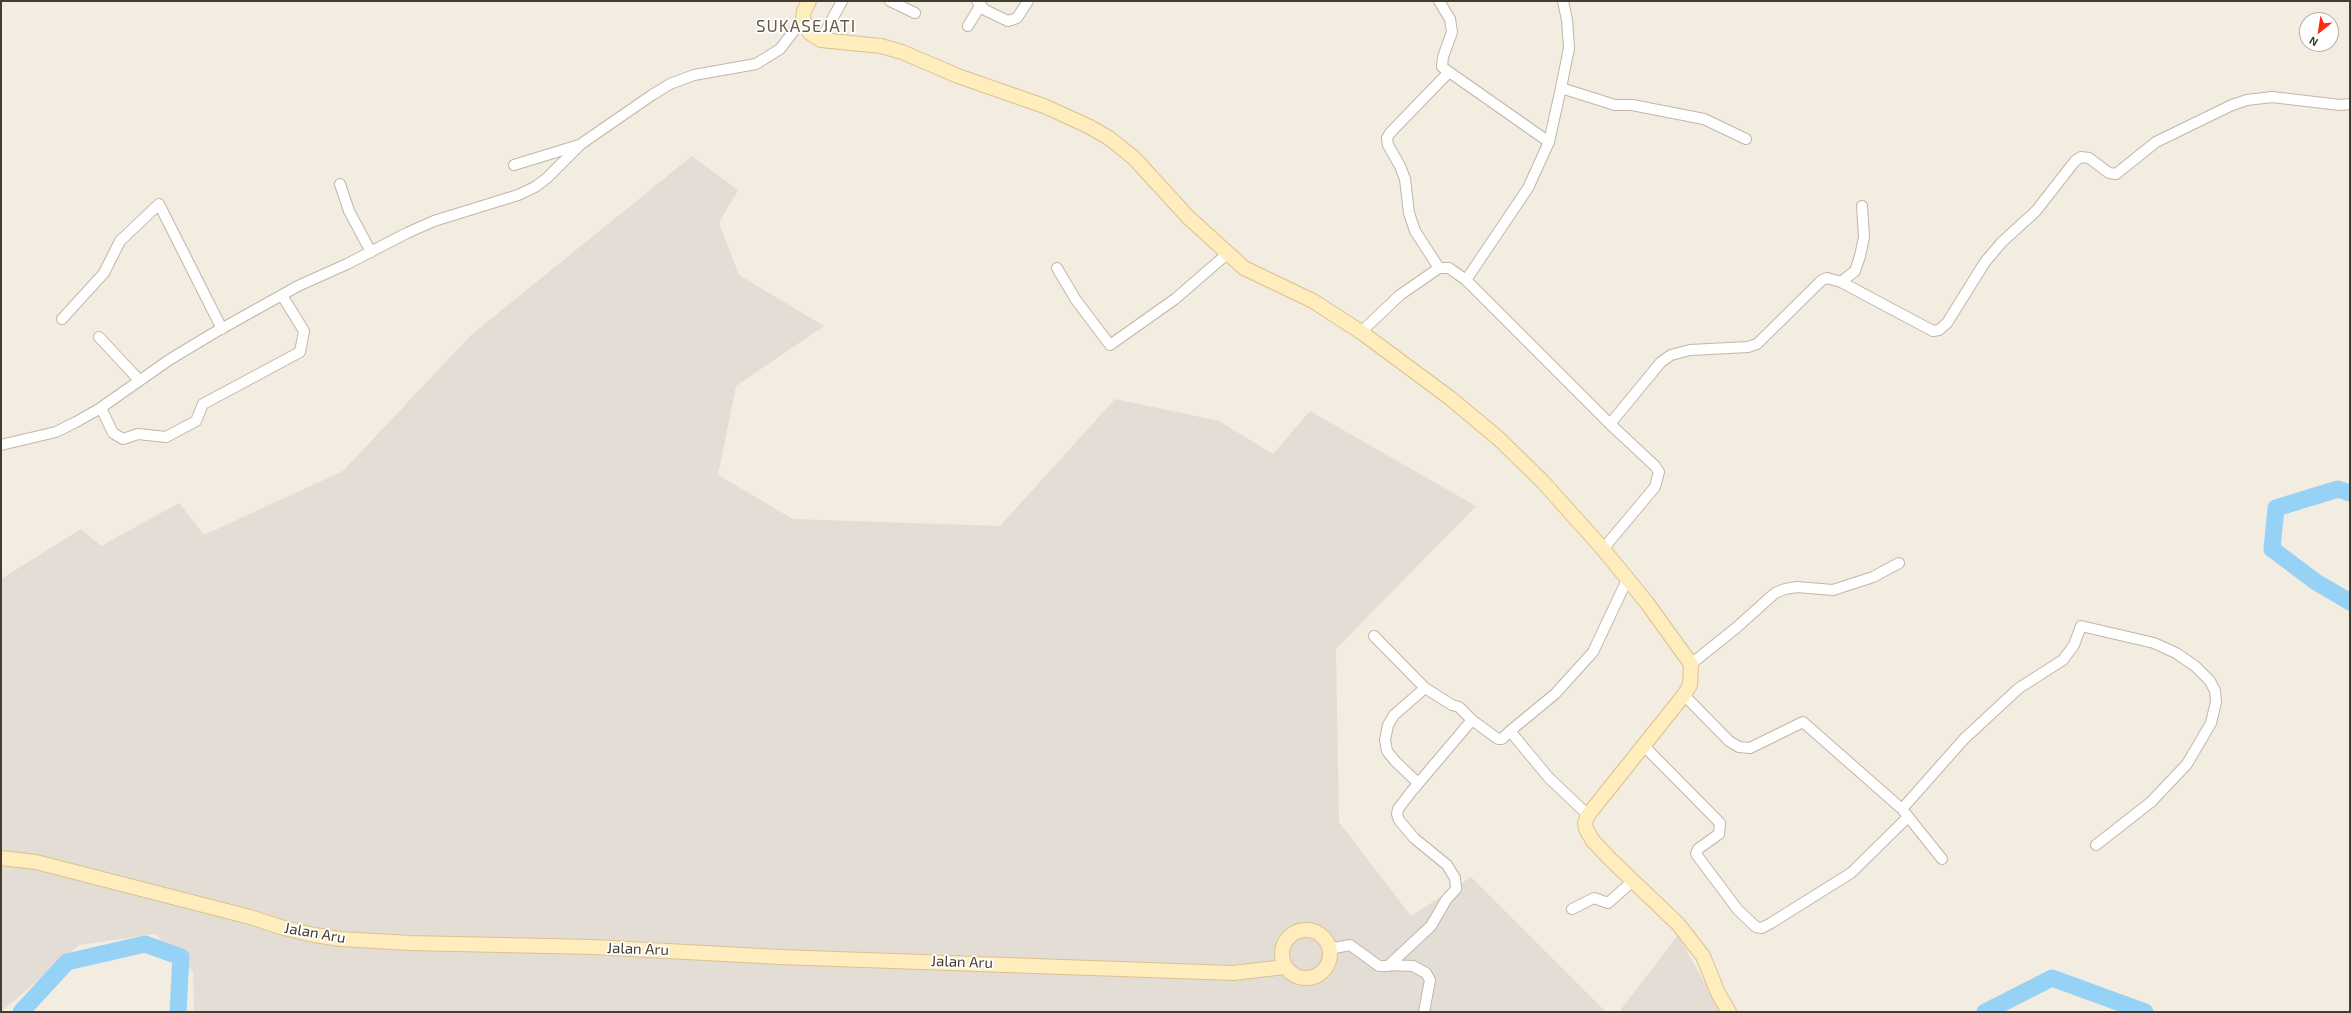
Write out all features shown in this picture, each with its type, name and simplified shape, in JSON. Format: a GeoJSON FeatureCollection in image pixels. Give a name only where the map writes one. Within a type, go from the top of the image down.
{"type":"FeatureCollection","features":[{"type":"Feature","properties":{"kind":"street"},"geometry":{"type":"LineString","coordinates":[[1,445],[56,432],[101,408],[139,380],[222,329],[283,297],[298,286],[434,221],[518,195],[535,187],[581,144],[670,84],[694,75],[756,64],[768,57],[792,36],[803,19],[804,11],[809,1]]}},
{"type":"Feature","properties":{"kind":"street"},"geometry":{"type":"LineString","coordinates":[[821,40],[842,1]]}},
{"type":"Feature","properties":{"kind":"street"},"geometry":{"type":"LineString","coordinates":[[892,1],[915,13]]}},
{"type":"Feature","properties":{"kind":"street"},"geometry":{"type":"LineString","coordinates":[[968,26],[978,4],[1003,20],[1013,20],[1028,1]]}},
{"type":"Feature","properties":{"kind":"street"},"geometry":{"type":"LineString","coordinates":[[1439,1],[1450,20],[1452,28],[1441,63],[1442,67],[1549,142]]}},
{"type":"Feature","properties":{"kind":"street"},"geometry":{"type":"LineString","coordinates":[[1466,280],[1528,188],[1549,142],[1569,48],[1567,20],[1563,1]]}},
{"type":"Feature","properties":{"kind":"street"},"geometry":{"type":"LineString","coordinates":[[803,19],[810,33],[821,40],[881,46],[902,52],[958,76],[1044,106],[1088,126],[1124,149],[1227,254],[1244,268],[1265,280],[1313,301],[1361,332],[1450,398],[1498,438],[1544,482],[1603,549],[1647,603],[1690,664],[1690,685],[1684,696],[1588,815],[1585,823],[1586,829],[1592,841],[1678,924],[1703,956],[1718,993],[1729,1012]]}},
{"type":"Feature","properties":{"kind":"street"},"geometry":{"type":"LineString","coordinates":[[1439,268],[1415,231],[1410,213],[1405,179],[1400,166],[1388,145],[1387,138],[1390,133],[1449,72]]}},
{"type":"Feature","properties":{"kind":"street"},"geometry":{"type":"LineString","coordinates":[[1561,88],[1615,105],[1632,105],[1704,119],[1746,139]]}},
{"type":"Feature","properties":{"kind":"street"},"geometry":{"type":"LineString","coordinates":[[1610,424],[1650,373],[1671,355],[1690,350],[1753,346],[1782,322],[1822,280],[1831,279],[1841,282],[1933,331],[1939,330],[1947,323],[1985,262],[2002,242],[2036,211],[2078,158],[2089,158],[2110,173],[2116,174],[2156,142],[2232,105],[2247,100],[2272,97],[2340,105],[2350,104]]}},
{"type":"Feature","properties":{"kind":"street"},"geometry":{"type":"LineString","coordinates":[[514,165],[581,144]]}},
{"type":"Feature","properties":{"kind":"street"},"geometry":{"type":"LineString","coordinates":[[340,184],[349,211],[371,252]]}},
{"type":"Feature","properties":{"kind":"street"},"geometry":{"type":"LineString","coordinates":[[62,319],[104,273],[120,241],[160,204],[222,329]]}},
{"type":"Feature","properties":{"kind":"street"},"geometry":{"type":"LineString","coordinates":[[1841,282],[1855,270],[1860,256],[1864,237],[1862,206]]}},
{"type":"Feature","properties":{"kind":"street"},"geometry":{"type":"LineString","coordinates":[[1057,268],[1076,300],[1110,345],[1175,299],[1227,254]]}},
{"type":"Feature","properties":{"kind":"street"},"geometry":{"type":"LineString","coordinates":[[1361,332],[1400,294],[1439,268],[1449,268],[1466,280],[1610,424],[1655,466],[1659,472],[1655,487],[1603,549]]}},
{"type":"Feature","properties":{"kind":"street"},"geometry":{"type":"LineString","coordinates":[[101,408],[113,433],[122,439],[143,433],[166,437],[196,421],[203,404],[300,352],[304,330],[283,297]]}},
{"type":"Feature","properties":{"kind":"street"},"geometry":{"type":"LineString","coordinates":[[99,337],[139,380]]}},
{"type":"Feature","properties":{"kind":"street"},"geometry":{"type":"LineString","coordinates":[[1690,664],[1736,628],[1775,593],[1785,589],[1797,588],[1833,590],[1873,577],[1898,563]]}},
{"type":"Feature","properties":{"kind":"street"},"geometry":{"type":"LineString","coordinates":[[1374,636],[1425,688],[1452,706],[1459,707],[1472,720],[1500,740],[1555,694],[1593,652],[1627,580]]}},
{"type":"Feature","properties":{"kind":"street"},"geometry":{"type":"LineString","coordinates":[[1644,746],[1720,823],[1719,834],[1698,849],[1696,854],[1738,910],[1756,927],[1762,928],[1788,914],[1851,873],[1904,813],[1964,739],[2019,688],[2064,660],[2074,645],[2081,626],[2154,643],[2176,653],[2195,666],[2210,681],[2215,691],[2216,702],[2210,723],[2188,764],[2151,802],[2096,845]]}},
{"type":"Feature","properties":{"kind":"street"},"geometry":{"type":"LineString","coordinates":[[1418,783],[1395,761],[1387,750],[1385,740],[1388,724],[1394,715],[1425,688]]}},
{"type":"Feature","properties":{"kind":"street"},"geometry":{"type":"LineString","coordinates":[[1684,696],[1729,741],[1739,747],[1750,748],[1803,722],[1904,813],[1942,859]]}},
{"type":"Feature","properties":{"kind":"street"},"geometry":{"type":"LineString","coordinates":[[1389,965],[1431,926],[1457,887],[1456,878],[1447,865],[1414,838],[1399,820],[1398,809],[1418,783],[1472,720]]}},
{"type":"Feature","properties":{"kind":"street"},"geometry":{"type":"LineString","coordinates":[[1510,731],[1549,778],[1588,815]]}},
{"type":"Feature","properties":{"kind":"street","name":"Jalan Aru"},"geometry":{"type":"LineString","coordinates":[[1,858],[36,862],[292,930],[341,938],[410,943],[625,948],[780,957],[1233,973],[1285,967]]}},
{"type":"Feature","properties":{"kind":"street"},"geometry":{"type":"LineString","coordinates":[[1572,909],[1594,898],[1608,902],[1634,880]]}},
{"type":"Feature","properties":{"kind":"street"},"geometry":{"type":"LineString","coordinates":[[1306,930],[1321,936],[1329,949],[1328,964],[1318,975],[1304,978],[1296,976],[1285,967],[1282,950],[1285,941],[1298,931],[1306,930]]}},
{"type":"Feature","properties":{"kind":"street"},"geometry":{"type":"LineString","coordinates":[[1329,949],[1350,945],[1379,966],[1413,966],[1426,973],[1430,980],[1424,1012]]}},
{"type":"Feature","properties":{"kind":"shaded area"},"geometry":{"type":"Polygon","coordinates":[[[692,156],[738,190],[719,223],[739,275],[824,326],[736,386],[718,475],[793,519],[1000,526],[1115,399],[1219,421],[1273,454],[1310,411],[1476,506],[1336,649],[1339,822],[1411,916],[1471,877],[1606,1012],[194,1012],[193,971],[155,934],[79,945],[1,1012],[1,579],[81,529],[101,546],[179,503],[204,535],[343,471],[471,335],[692,156]]]}},
{"type":"Feature","properties":{"kind":"shaded area"},"geometry":{"type":"Polygon","coordinates":[[[1678,935],[1721,1012],[1619,1012],[1678,935]]]}},
{"type":"Feature","properties":{"kind":"waterway"},"geometry":{"type":"LineString","coordinates":[[2350,493],[2338,489],[2276,508],[2272,549],[2316,582],[2350,602]]}},
{"type":"Feature","properties":{"kind":"waterway"},"geometry":{"type":"LineString","coordinates":[[21,1012],[67,962],[145,944],[181,957],[178,1012]]}},
{"type":"Feature","properties":{"kind":"waterway"},"geometry":{"type":"LineString","coordinates":[[1985,1012],[2052,978],[2145,1012]]}},
{"type":"Feature","properties":{"kind":"district","name":"SUKASEJATI"},"geometry":{"type":"Point","coordinates":[806,26]}}]}
